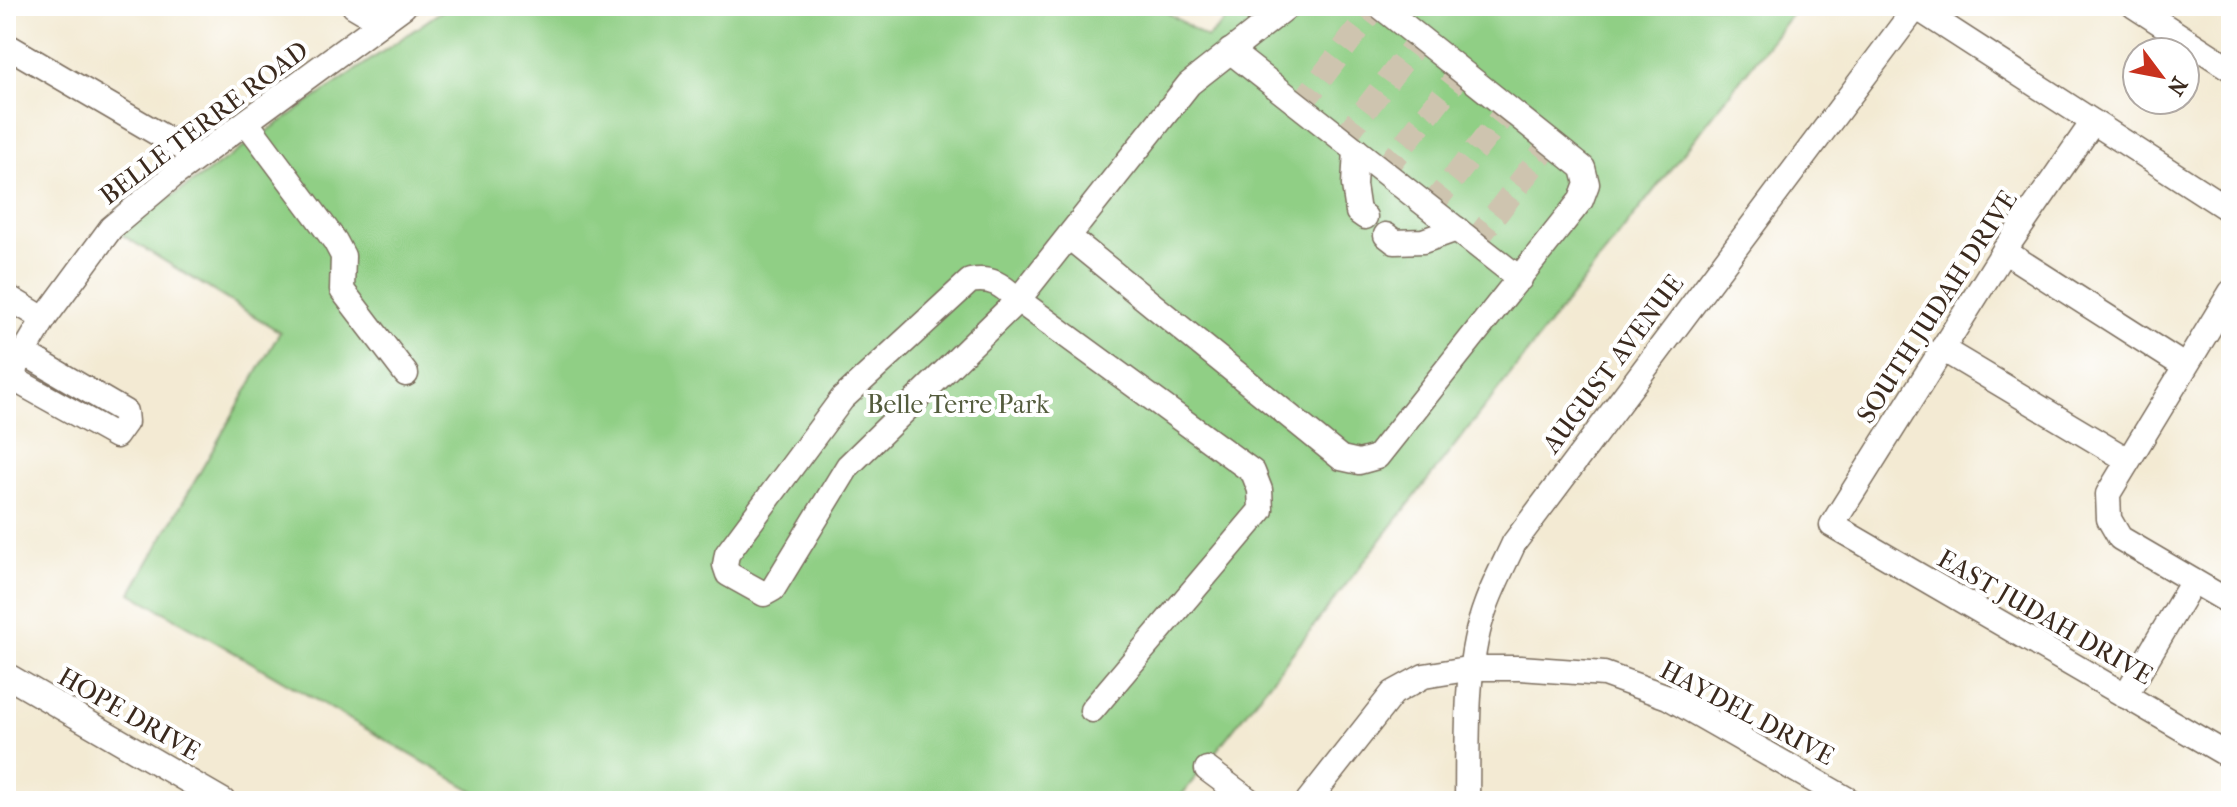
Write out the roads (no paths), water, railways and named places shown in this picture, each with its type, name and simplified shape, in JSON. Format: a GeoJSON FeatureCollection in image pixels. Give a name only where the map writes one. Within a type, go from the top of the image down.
{"type":"FeatureCollection","features":[{"type":"Feature","properties":{"kind":"street"},"geometry":{"type":"LineString","coordinates":[[354,6],[381,22]]}},
{"type":"Feature","properties":{"kind":"street","name":"BELLE TERRE ROAD"},"geometry":{"type":"LineString","coordinates":[[8,380],[44,319],[111,228],[198,157],[404,6]]}},
{"type":"Feature","properties":{"kind":"street"},"geometry":{"type":"LineString","coordinates":[[1092,710],[1261,510],[1260,490],[1253,472],[1018,300],[1000,284],[985,278],[970,281],[842,399],[727,554],[725,565],[728,574],[764,594],[773,589],[848,466],[1018,300],[1189,84],[1288,6]]}},
{"type":"Feature","properties":{"kind":"street"},"geometry":{"type":"LineString","coordinates":[[1069,237],[1341,458],[1359,462],[1377,457],[1399,434],[1581,200],[1587,184],[1583,168],[1380,6]]}},
{"type":"Feature","properties":{"kind":"street"},"geometry":{"type":"LineString","coordinates":[[1915,6],[2231,211]]}},
{"type":"Feature","properties":{"kind":"street","name":"AUGUST AVENUE"},"geometry":{"type":"LineString","coordinates":[[1467,801],[1468,712],[1473,668],[1485,607],[1514,543],[1915,6]]}},
{"type":"Feature","properties":{"kind":"street"},"geometry":{"type":"LineString","coordinates":[[2134,6],[2231,69]]}},
{"type":"Feature","properties":{"kind":"street"},"geometry":{"type":"LineString","coordinates":[[6,45],[198,157]]}},
{"type":"Feature","properties":{"kind":"street"},"geometry":{"type":"LineString","coordinates":[[1230,51],[1520,279]]}},
{"type":"Feature","properties":{"kind":"street","name":"SOUTH JUDAH DRIVE"},"geometry":{"type":"LineString","coordinates":[[1832,525],[2004,251],[2093,122]]}},
{"type":"Feature","properties":{"kind":"street"},"geometry":{"type":"LineString","coordinates":[[247,123],[335,241],[343,256],[342,290],[406,374]]}},
{"type":"Feature","properties":{"kind":"street"},"geometry":{"type":"LineString","coordinates":[[1356,150],[1354,185],[1358,212],[1365,217]]}},
{"type":"Feature","properties":{"kind":"street"},"geometry":{"type":"LineString","coordinates":[[1386,235],[1395,242],[1423,241],[1457,229]]}},
{"type":"Feature","properties":{"kind":"street"},"geometry":{"type":"LineString","coordinates":[[2004,251],[2184,366]]}},
{"type":"Feature","properties":{"kind":"street"},"geometry":{"type":"LineString","coordinates":[[2231,292],[2126,459],[2108,494],[2109,519],[2120,538],[2231,603]]}},
{"type":"Feature","properties":{"kind":"street"},"geometry":{"type":"LineString","coordinates":[[6,296],[44,319]]}},
{"type":"Feature","properties":{"kind":"street"},"geometry":{"type":"LineString","coordinates":[[1942,349],[2126,459]]}},
{"type":"Feature","properties":{"kind":"street"},"geometry":{"type":"LineString","coordinates":[[8,380],[116,436],[126,422],[125,412],[24,353]]}},
{"type":"Feature","properties":{"kind":"street","name":"EAST JUDAH DRIVE"},"geometry":{"type":"LineString","coordinates":[[1832,525],[2125,696],[2229,752]]}},
{"type":"Feature","properties":{"kind":"street"},"geometry":{"type":"LineString","coordinates":[[2125,696],[2193,581]]}},
{"type":"Feature","properties":{"kind":"street","name":"HAYDEL DRIVE"},"geometry":{"type":"LineString","coordinates":[[1308,801],[1393,693],[1424,676],[1473,668],[1604,674],[1668,697],[1850,801]]}},
{"type":"Feature","properties":{"kind":"street","name":"HOPE DRIVE"},"geometry":{"type":"LineString","coordinates":[[6,675],[223,801]]}},
{"type":"Feature","properties":{"kind":"street"},"geometry":{"type":"LineString","coordinates":[[1207,769],[1250,801]]}},
{"type":"Feature","properties":{"kind":"tunnel"},"geometry":{"type":"LineString","coordinates":[[1300,106],[1376,6]]}},
{"type":"Feature","properties":{"kind":"tunnel"},"geometry":{"type":"LineString","coordinates":[[1343,139],[1421,37]]}},
{"type":"Feature","properties":{"kind":"tunnel"},"geometry":{"type":"LineString","coordinates":[[1383,171],[1462,71]]}},
{"type":"Feature","properties":{"kind":"tunnel"},"geometry":{"type":"LineString","coordinates":[[1430,208],[1509,108]]}},
{"type":"Feature","properties":{"kind":"tunnel"},"geometry":{"type":"LineString","coordinates":[[1474,243],[1551,142]]}},
{"type":"Feature","properties":{"kind":"park label","name":"Belle Terre Park"},"geometry":{"type":"Point","coordinates":[958,404]}}]}
